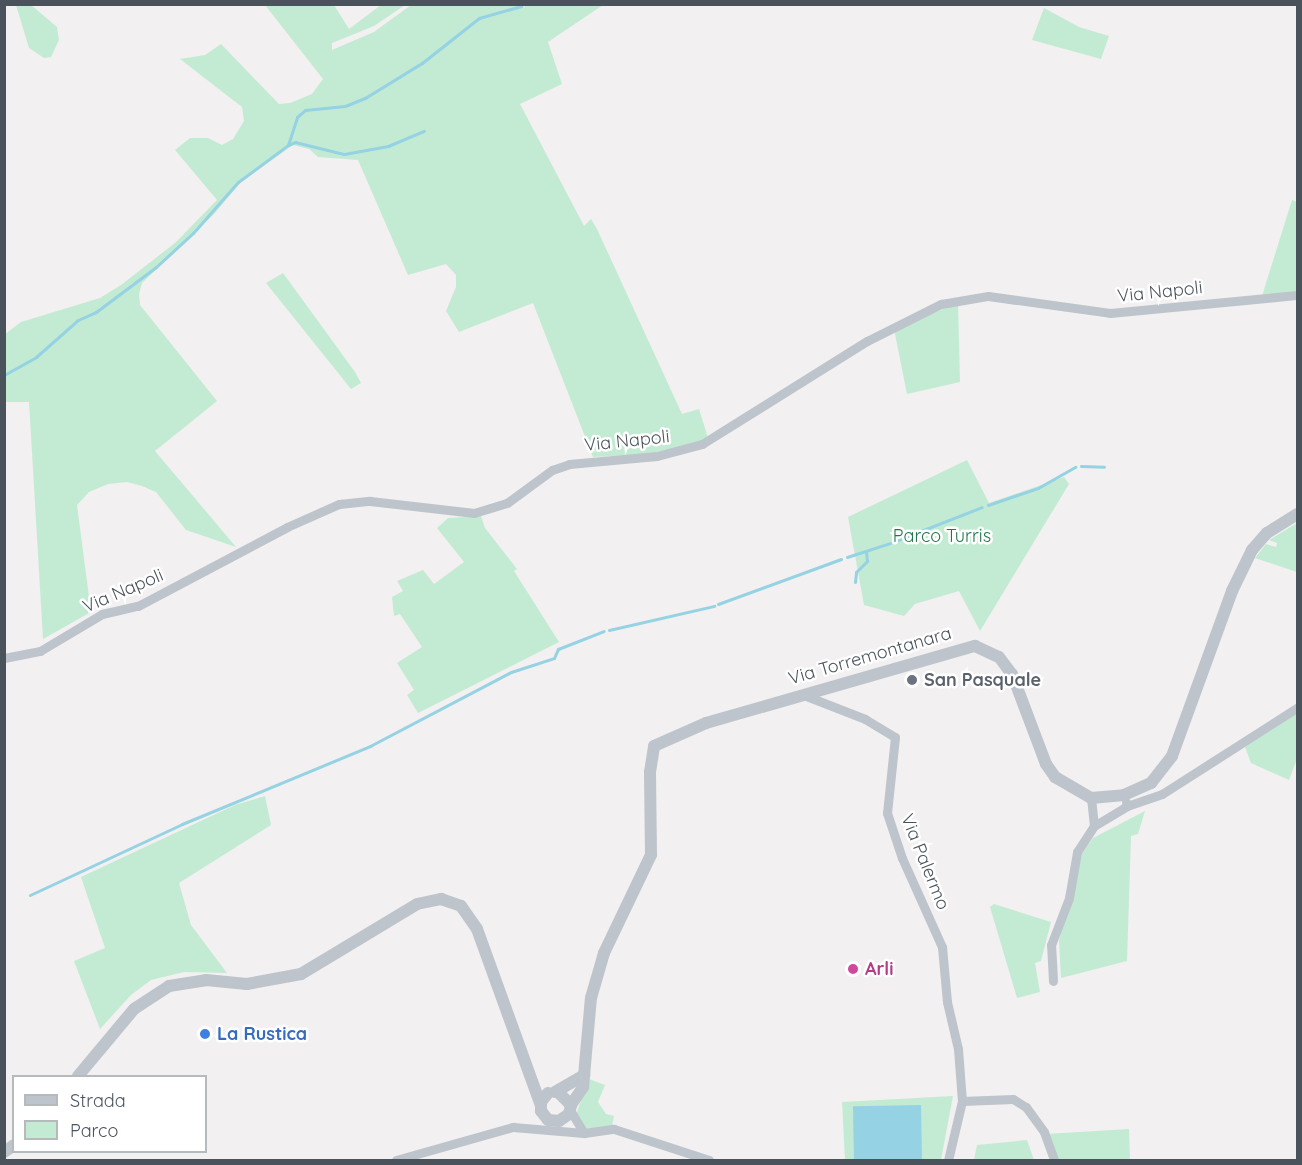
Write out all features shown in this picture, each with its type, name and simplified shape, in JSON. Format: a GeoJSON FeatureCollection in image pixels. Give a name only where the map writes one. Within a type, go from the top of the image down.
{"type":"FeatureCollection","features":[{"type":"Feature","properties":{"kind":"street","name":"Via Napoli"},"geometry":{"type":"LineString","coordinates":[[4,658],[40,651],[102,614],[138,606],[287,527],[339,504],[370,501],[474,513],[507,503],[552,470],[569,464],[657,456],[702,444],[878,335],[941,304],[988,296],[1110,313],[1298,295]]}},
{"type":"Feature","properties":{"kind":"street"},"geometry":{"type":"LineString","coordinates":[[1053,981],[1051,945],[1074,880],[1077,852],[1094,826],[1151,783],[1172,756],[1232,591],[1252,550],[1267,533],[1298,514]]}},
{"type":"Feature","properties":{"kind":"street","name":"Via Torremontanara"},"geometry":{"type":"LineString","coordinates":[[584,1075],[591,998],[601,964],[651,855],[652,748],[663,740],[706,723],[962,648],[990,650],[1012,674],[1051,770],[1066,786],[1091,798]]}},
{"type":"Feature","properties":{"kind":"street","name":"Via Palermo"},"geometry":{"type":"LineString","coordinates":[[801,694],[865,719],[895,737],[887,813],[902,858],[942,947],[947,1002],[958,1049],[962,1101],[948,1161]]}},
{"type":"Feature","properties":{"kind":"street"},"geometry":{"type":"LineString","coordinates":[[1094,826],[1091,798],[1126,801],[1162,794],[1298,706]]}},
{"type":"Feature","properties":{"kind":"street"},"geometry":{"type":"LineString","coordinates":[[80,1075],[134,1009],[169,986],[206,980],[246,984],[300,974],[417,904],[441,899],[461,906],[477,929],[528,1080],[541,1108],[555,1122],[566,1118],[583,1087],[584,1075]]}},
{"type":"Feature","properties":{"kind":"street"},"geometry":{"type":"LineString","coordinates":[[532,1127],[541,1108],[553,1093],[584,1075]]}},
{"type":"Feature","properties":{"kind":"street"},"geometry":{"type":"LineString","coordinates":[[528,1080],[553,1093],[571,1107],[584,1133]]}},
{"type":"Feature","properties":{"kind":"street"},"geometry":{"type":"LineString","coordinates":[[962,1101],[1013,1099],[1026,1107],[1044,1132],[1054,1161]]}},
{"type":"Feature","properties":{"kind":"street"},"geometry":{"type":"LineString","coordinates":[[396,1161],[493,1130],[532,1127],[584,1133],[614,1129],[709,1161]]}},
{"type":"Feature","properties":{"kind":"green space"},"geometry":{"type":"Polygon","coordinates":[[[521,4],[524,8],[526,4],[603,5],[548,42],[562,84],[520,104],[584,226],[591,219],[597,229],[682,414],[699,409],[708,438],[668,453],[593,457],[533,303],[459,332],[446,311],[456,287],[456,275],[446,264],[408,275],[358,160],[318,157],[309,149],[293,145],[241,182],[214,214],[142,283],[139,294],[140,305],[217,401],[155,451],[236,547],[186,530],[156,492],[142,486],[127,482],[108,484],[89,492],[77,505],[91,612],[43,639],[29,402],[5,402],[4,335],[21,322],[100,298],[121,285],[175,243],[217,200],[175,150],[190,138],[208,138],[222,145],[233,139],[244,121],[242,107],[180,59],[205,55],[221,44],[279,104],[290,103],[312,94],[323,79],[265,5],[334,5],[349,29],[381,5],[405,5],[374,26],[332,43],[332,50],[374,32],[411,5],[521,4]]]}},
{"type":"Feature","properties":{"kind":"green space"},"geometry":{"type":"Polygon","coordinates":[[[16,5],[31,5],[57,27],[59,40],[51,57],[44,58],[29,48],[16,5]]]}},
{"type":"Feature","properties":{"kind":"green space"},"geometry":{"type":"Polygon","coordinates":[[[1044,8],[1079,27],[1109,36],[1101,59],[1032,40],[1044,8]]]}},
{"type":"Feature","properties":{"kind":"green space"},"geometry":{"type":"Polygon","coordinates":[[[1292,200],[1297,202],[1297,293],[1262,296],[1292,200]]]}},
{"type":"Feature","properties":{"kind":"green space"},"geometry":{"type":"Polygon","coordinates":[[[283,273],[361,383],[351,389],[266,283],[283,273]]]}},
{"type":"Feature","properties":{"kind":"green space"},"geometry":{"type":"Polygon","coordinates":[[[958,303],[960,382],[907,394],[894,329],[958,303]]]}},
{"type":"Feature","properties":{"kind":"green space","name":"Parco Turris"},"geometry":{"type":"Polygon","coordinates":[[[967,460],[989,503],[1064,477],[1069,484],[980,631],[959,591],[915,604],[904,616],[864,605],[848,517],[967,460]]]}},
{"type":"Feature","properties":{"kind":"green space"},"geometry":{"type":"Polygon","coordinates":[[[481,516],[485,528],[517,569],[514,571],[559,642],[418,713],[407,695],[414,690],[397,663],[422,647],[400,614],[394,616],[392,597],[403,591],[397,581],[423,570],[434,584],[464,562],[437,528],[448,518],[481,516]]]}},
{"type":"Feature","properties":{"kind":"green space"},"geometry":{"type":"Polygon","coordinates":[[[1297,523],[1297,572],[1255,558],[1266,544],[1276,547],[1277,543],[1269,540],[1297,523]]]}},
{"type":"Feature","properties":{"kind":"green space"},"geometry":{"type":"Polygon","coordinates":[[[1297,713],[1297,759],[1289,780],[1251,763],[1245,747],[1297,713]]]}},
{"type":"Feature","properties":{"kind":"green space"},"geometry":{"type":"Polygon","coordinates":[[[265,796],[271,825],[179,883],[191,925],[227,973],[184,972],[151,980],[131,995],[100,1029],[74,961],[105,948],[81,877],[235,805],[265,796]]]}},
{"type":"Feature","properties":{"kind":"green space"},"geometry":{"type":"Polygon","coordinates":[[[1145,811],[1138,834],[1131,836],[1127,961],[1061,978],[1059,940],[1082,854],[1093,838],[1145,811]]]}},
{"type":"Feature","properties":{"kind":"green space"},"geometry":{"type":"Polygon","coordinates":[[[994,904],[1051,922],[1041,961],[1035,963],[1040,992],[1017,998],[990,907],[994,904]]]}},
{"type":"Feature","properties":{"kind":"green space"},"geometry":{"type":"Polygon","coordinates":[[[589,1079],[605,1085],[598,1102],[606,1114],[614,1116],[612,1127],[586,1129],[575,1117],[589,1079]]]}},
{"type":"Feature","properties":{"kind":"green space"},"geometry":{"type":"Polygon","coordinates":[[[953,1096],[941,1160],[845,1160],[842,1102],[953,1096]]]}},
{"type":"Feature","properties":{"kind":"green space"},"geometry":{"type":"Polygon","coordinates":[[[1129,1129],[1130,1160],[1055,1160],[1046,1134],[1129,1129]]]}},
{"type":"Feature","properties":{"kind":"green space"},"geometry":{"type":"Polygon","coordinates":[[[1027,1140],[1034,1160],[974,1160],[977,1145],[1027,1140]]]}},
{"type":"Feature","properties":{"kind":"water"},"geometry":{"type":"Polygon","coordinates":[[[921,1105],[922,1160],[854,1160],[853,1106],[921,1105]]]}},
{"type":"Feature","properties":{"kind":"waterway"},"geometry":{"type":"LineString","coordinates":[[4,375],[36,357],[78,320],[96,312],[156,267],[193,233],[238,182],[288,145],[297,117],[305,110],[345,106],[365,98],[422,63],[479,18],[521,6]]}},
{"type":"Feature","properties":{"kind":"waterway"},"geometry":{"type":"LineString","coordinates":[[288,145],[295,142],[344,154],[388,146],[424,131]]}},
{"type":"Feature","properties":{"kind":"waterway"},"geometry":{"type":"LineString","coordinates":[[1081,466],[1104,467]]}},
{"type":"Feature","properties":{"kind":"waterway"},"geometry":{"type":"LineString","coordinates":[[988,505],[1038,488],[1075,467]]}},
{"type":"Feature","properties":{"kind":"waterway"},"geometry":{"type":"LineString","coordinates":[[895,541],[982,507]]}},
{"type":"Feature","properties":{"kind":"waterway"},"geometry":{"type":"LineString","coordinates":[[847,557],[890,543]]}},
{"type":"Feature","properties":{"kind":"waterway"},"geometry":{"type":"LineString","coordinates":[[855,582],[856,572],[867,561],[866,552]]}},
{"type":"Feature","properties":{"kind":"waterway"},"geometry":{"type":"LineString","coordinates":[[718,604],[841,559]]}},
{"type":"Feature","properties":{"kind":"waterway"},"geometry":{"type":"LineString","coordinates":[[609,630],[714,606]]}},
{"type":"Feature","properties":{"kind":"waterway"},"geometry":{"type":"LineString","coordinates":[[30,895],[182,824],[370,746],[511,672],[554,658],[558,649],[604,631]]}},
{"type":"Feature","properties":{"kind":"place","name":"San Pasquale"},"geometry":{"type":"Point","coordinates":[912,680]}},
{"type":"Feature","properties":{"kind":"place","name":"Arli"},"geometry":{"type":"Point","coordinates":[853,969]}},
{"type":"Feature","properties":{"kind":"place","name":"La Rustica"},"geometry":{"type":"Point","coordinates":[205,1034]}}]}
